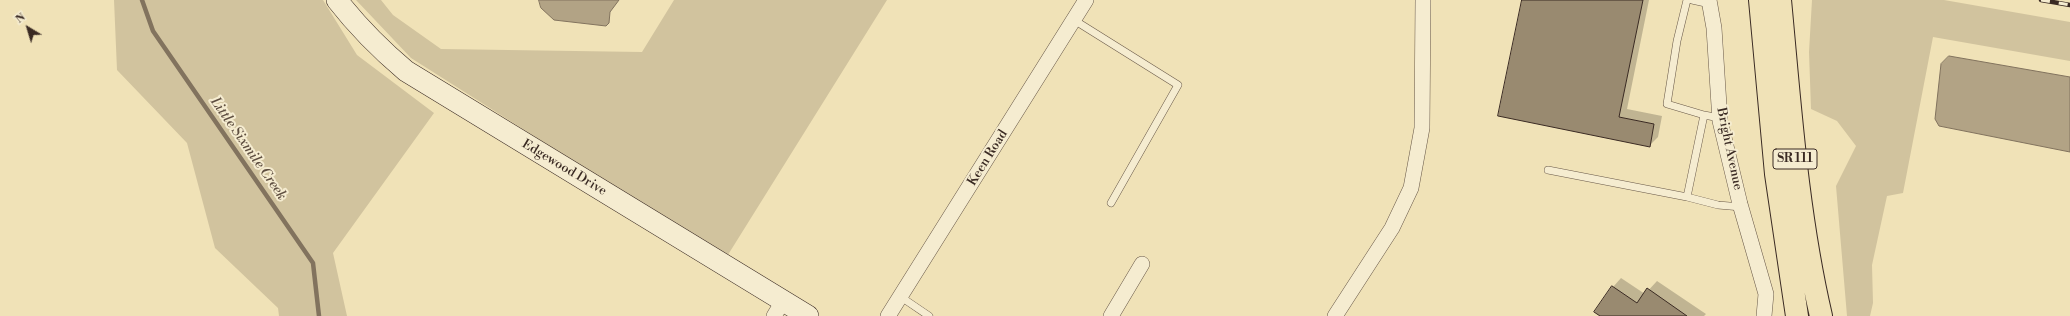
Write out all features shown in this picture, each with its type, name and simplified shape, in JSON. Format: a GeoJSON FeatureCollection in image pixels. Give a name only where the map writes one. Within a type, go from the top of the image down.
{"type":"FeatureCollection","features":[{"type":"Feature","properties":{"kind":"main road","name":"SR 111"},"geometry":{"type":"LineString","coordinates":[[1760,0],[1776,174],[1797,316]]}},
{"type":"Feature","properties":{"kind":"main road","name":"SR 111"},"geometry":{"type":"LineString","coordinates":[[1780,0],[1795,163],[1806,240],[1821,316]]}},
{"type":"Feature","properties":{"kind":"street","name":"Edgewood Drive"},"geometry":{"type":"LineString","coordinates":[[337,0],[356,25],[383,52],[406,71],[779,309],[808,316]]}},
{"type":"Feature","properties":{"kind":"street","name":"Keen Road"},"geometry":{"type":"LineString","coordinates":[[888,316],[1086,0]]}},
{"type":"Feature","properties":{"kind":"street"},"geometry":{"type":"LineString","coordinates":[[1335,316],[1392,228],[1411,188],[1422,128],[1423,0]]}},
{"type":"Feature","properties":{"kind":"street","name":"Bright Avenue"},"geometry":{"type":"LineString","coordinates":[[1710,2],[1714,28],[1720,118],[1741,207],[1766,294],[1764,316]]}},
{"type":"Feature","properties":{"kind":"street"},"geometry":{"type":"LineString","coordinates":[[1111,316],[1142,264]]}},
{"type":"Feature","properties":{"kind":"lane"},"geometry":{"type":"LineString","coordinates":[[1687,0],[1677,41],[1667,104],[1720,118]]}},
{"type":"Feature","properties":{"kind":"lane"},"geometry":{"type":"LineString","coordinates":[[1692,0],[1710,2]]}},
{"type":"Feature","properties":{"kind":"lane"},"geometry":{"type":"LineString","coordinates":[[1074,20],[1178,85],[1111,202]]}},
{"type":"Feature","properties":{"kind":"lane"},"geometry":{"type":"LineString","coordinates":[[1687,197],[1704,115]]}},
{"type":"Feature","properties":{"kind":"lane"},"geometry":{"type":"LineString","coordinates":[[1548,170],[1687,197],[1718,205],[1741,207]]}},
{"type":"Feature","properties":{"kind":"lane"},"geometry":{"type":"LineString","coordinates":[[900,297],[930,316]]}},
{"type":"Feature","properties":{"kind":"shaded area"},"geometry":{"type":"Polygon","coordinates":[[[114,0],[323,0],[357,55],[434,113],[333,253],[347,316],[279,316],[278,308],[215,248],[187,143],[117,70],[114,0]]]}},
{"type":"Feature","properties":{"kind":"shaded area"},"geometry":{"type":"Polygon","coordinates":[[[356,0],[381,0],[393,15],[441,49],[642,52],[674,0],[887,0],[726,258],[411,58],[356,0]]]}},
{"type":"Feature","properties":{"kind":"shaded area"},"geometry":{"type":"Polygon","coordinates":[[[539,0],[619,0],[610,12],[609,23],[606,26],[554,20],[541,8],[539,0]]]}},
{"type":"Feature","properties":{"kind":"shaded area"},"geometry":{"type":"Polygon","coordinates":[[[1812,0],[1944,0],[2070,22],[2070,61],[1933,37],[1903,193],[1887,196],[1872,265],[1873,303],[1870,316],[1847,316],[1836,186],[1856,146],[1837,121],[1811,109],[1809,52],[1812,0]]]}},
{"type":"Feature","properties":{"kind":"shaded area"},"geometry":{"type":"Polygon","coordinates":[[[1949,56],[2070,77],[2070,152],[1939,126],[1935,119],[1941,64],[1949,56]]]}},
{"type":"Feature","properties":{"kind":"building"},"geometry":{"type":"Polygon","coordinates":[[[1522,0],[1643,0],[1619,117],[1654,124],[1650,147],[1498,116],[1522,0]]]}},
{"type":"Feature","properties":{"kind":"building"},"geometry":{"type":"Polygon","coordinates":[[[1612,286],[1637,303],[1647,288],[1687,316],[1600,316],[1594,312],[1612,286]]]}},
{"type":"Feature","properties":{"kind":"waterway","name":"Little Sixmile Creek"},"geometry":{"type":"LineString","coordinates":[[142,0],[153,31],[313,263],[319,316]]}},
{"type":"Feature","properties":{"kind":"railway"},"geometry":{"type":"LineString","coordinates":[[2041,0],[2070,5]]}}]}
